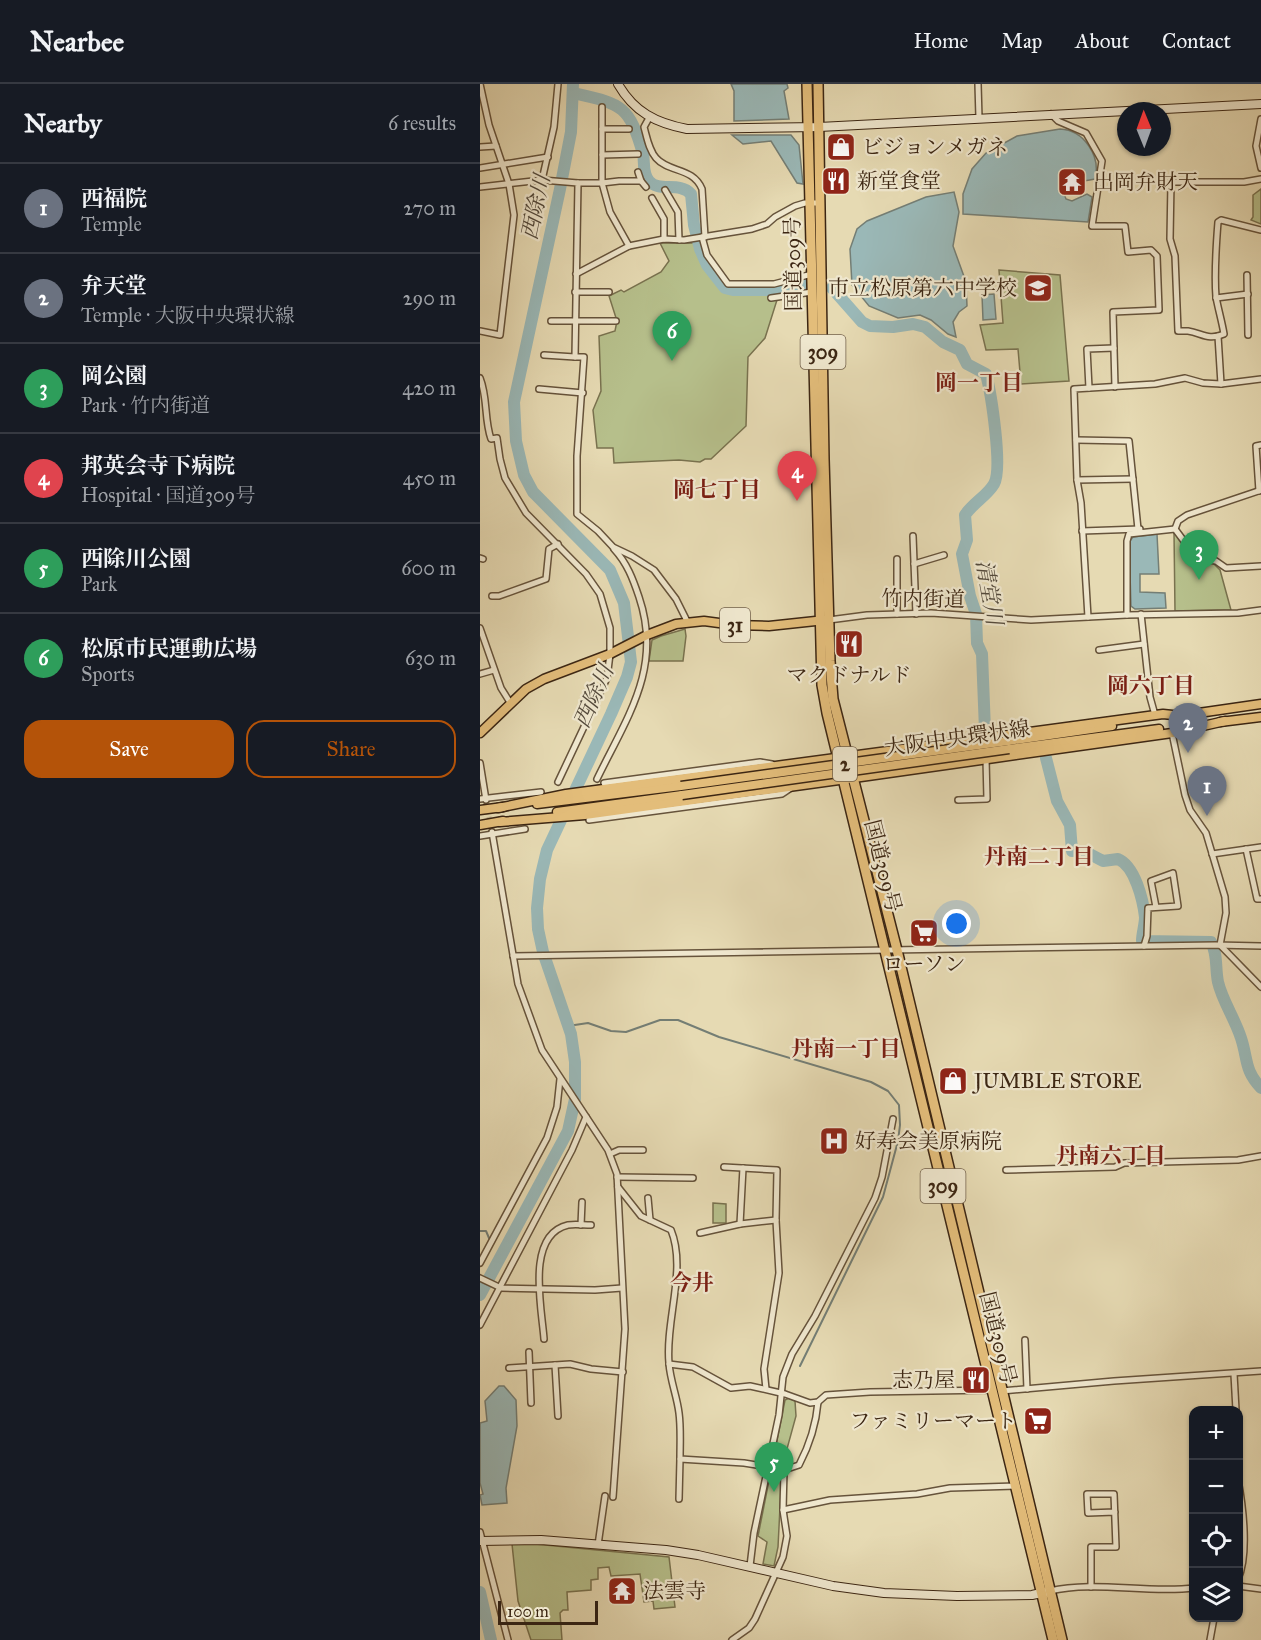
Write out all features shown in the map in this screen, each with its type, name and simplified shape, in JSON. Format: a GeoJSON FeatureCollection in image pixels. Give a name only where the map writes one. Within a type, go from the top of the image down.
{"type":"FeatureCollection","features":[{"type":"Feature","properties":{"kind":"highway","name":"国道309号"},"geometry":{"type":"LineString","coordinates":[[807,84],[824,620],[833,699],[843,756],[897,950],[1003,1391],[1046,1592],[1053,1640]]}},
{"type":"Feature","properties":{"kind":"highway","name":"国道309号"},"geometry":{"type":"LineString","coordinates":[[818,84],[824,620]]}},
{"type":"Feature","properties":{"kind":"highway","name":"国道309号"},"geometry":{"type":"LineString","coordinates":[[849,778],[885,950],[1016,1486],[1062,1640]]}},
{"type":"Feature","properties":{"kind":"main road","name":"31"},"geometry":{"type":"LineString","coordinates":[[480,733],[526,689],[544,679],[687,621],[769,626],[824,620]]}},
{"type":"Feature","properties":{"kind":"main road","name":"大阪中央環状線"},"geometry":{"type":"LineString","coordinates":[[1008,745],[1261,704]]}},
{"type":"Feature","properties":{"kind":"main road"},"geometry":{"type":"LineString","coordinates":[[480,810],[843,756],[1155,715],[1182,716]]}},
{"type":"Feature","properties":{"kind":"main road","name":"大阪中央環状線"},"geometry":{"type":"LineString","coordinates":[[578,812],[682,790],[1008,745],[1261,717]]}},
{"type":"Feature","properties":{"kind":"main road"},"geometry":{"type":"LineString","coordinates":[[480,825],[986,759],[1172,733],[1225,721]]}},
{"type":"Feature","properties":{"kind":"main road","name":"大阪中央環状線"},"geometry":{"type":"LineString","coordinates":[[586,795],[682,790]]}},
{"type":"Feature","properties":{"kind":"street"},"geometry":{"type":"LineString","coordinates":[[543,180],[557,111],[558,84]]}},
{"type":"Feature","properties":{"kind":"street"},"geometry":{"type":"LineString","coordinates":[[618,84],[628,98],[649,118],[669,126],[687,129],[819,127],[1261,104]]}},
{"type":"Feature","properties":{"kind":"street"},"geometry":{"type":"LineString","coordinates":[[978,84],[979,118]]}},
{"type":"Feature","properties":{"kind":"street"},"geometry":{"type":"LineString","coordinates":[[480,331],[500,335],[514,214],[509,183],[489,125],[481,89]]}},
{"type":"Feature","properties":{"kind":"street"},"geometry":{"type":"LineString","coordinates":[[603,107],[602,183],[610,212],[629,246]]}},
{"type":"Feature","properties":{"kind":"street"},"geometry":{"type":"LineString","coordinates":[[1051,114],[1058,121],[1086,133],[1102,161],[1092,226],[1125,226],[1128,252],[1151,250],[1157,256],[1159,310],[1113,312],[1115,387]]}},
{"type":"Feature","properties":{"kind":"street"},"geometry":{"type":"LineString","coordinates":[[649,118],[644,127],[650,148],[657,160],[694,176],[699,182],[702,189],[703,237],[707,255],[728,284],[774,284],[812,274]]}},
{"type":"Feature","properties":{"kind":"street"},"geometry":{"type":"LineString","coordinates":[[1261,119],[1256,146],[1261,168]]}},
{"type":"Feature","properties":{"kind":"street"},"geometry":{"type":"LineString","coordinates":[[480,127],[489,125]]}},
{"type":"Feature","properties":{"kind":"street"},"geometry":{"type":"LineString","coordinates":[[602,129],[629,129]]}},
{"type":"Feature","properties":{"kind":"street"},"geometry":{"type":"LineString","coordinates":[[480,147],[496,146]]}},
{"type":"Feature","properties":{"kind":"street"},"geometry":{"type":"LineString","coordinates":[[602,155],[638,154]]}},
{"type":"Feature","properties":{"kind":"street"},"geometry":{"type":"LineString","coordinates":[[480,168],[548,157]]}},
{"type":"Feature","properties":{"kind":"street"},"geometry":{"type":"LineString","coordinates":[[638,172],[646,188]]}},
{"type":"Feature","properties":{"kind":"street"},"geometry":{"type":"LineString","coordinates":[[1261,178],[1244,182],[1171,182],[1170,239],[1175,256],[1178,330],[1190,331],[1201,337],[1224,334],[1216,298],[1215,263],[1218,222],[1221,220],[1261,230]]}},
{"type":"Feature","properties":{"kind":"street"},"geometry":{"type":"LineString","coordinates":[[480,187],[543,180],[577,183],[641,181]]}},
{"type":"Feature","properties":{"kind":"street"},"geometry":{"type":"LineString","coordinates":[[575,357],[577,183]]}},
{"type":"Feature","properties":{"kind":"street"},"geometry":{"type":"LineString","coordinates":[[665,190],[678,212],[682,240]]}},
{"type":"Feature","properties":{"kind":"street"},"geometry":{"type":"LineString","coordinates":[[652,198],[664,219],[664,239]]}},
{"type":"Feature","properties":{"kind":"street"},"geometry":{"type":"LineString","coordinates":[[576,274],[629,246],[664,239],[682,240],[752,229],[767,224],[786,210],[810,203],[821,203]]}},
{"type":"Feature","properties":{"kind":"street"},"geometry":{"type":"LineString","coordinates":[[1247,276],[1248,335]]}},
{"type":"Feature","properties":{"kind":"street"},"geometry":{"type":"LineString","coordinates":[[575,292],[609,292]]}},
{"type":"Feature","properties":{"kind":"street"},"geometry":{"type":"LineString","coordinates":[[771,298],[812,292]]}},
{"type":"Feature","properties":{"kind":"street"},"geometry":{"type":"LineString","coordinates":[[1216,298],[1248,294]]}},
{"type":"Feature","properties":{"kind":"street"},"geometry":{"type":"LineString","coordinates":[[551,321],[616,321]]}},
{"type":"Feature","properties":{"kind":"street"},"geometry":{"type":"LineString","coordinates":[[1218,336],[1221,384]]}},
{"type":"Feature","properties":{"kind":"street"},"geometry":{"type":"LineString","coordinates":[[1089,388],[1087,349],[1114,348]]}},
{"type":"Feature","properties":{"kind":"street"},"geometry":{"type":"LineString","coordinates":[[544,355],[584,357],[577,456],[577,514],[598,531],[625,561],[646,617],[645,670],[635,701],[597,779]]}},
{"type":"Feature","properties":{"kind":"street"},"geometry":{"type":"LineString","coordinates":[[480,378],[485,391],[487,428],[492,439],[497,438],[505,478],[526,513],[586,574],[600,594],[610,628],[612,653],[607,678],[558,782]]}},
{"type":"Feature","properties":{"kind":"street"},"geometry":{"type":"LineString","coordinates":[[1088,617],[1081,503],[1077,480],[1074,390],[1155,384],[1185,378],[1203,383],[1221,384],[1261,379]]}},
{"type":"Feature","properties":{"kind":"street"},"geometry":{"type":"LineString","coordinates":[[539,389],[583,393]]}},
{"type":"Feature","properties":{"kind":"street"},"geometry":{"type":"LineString","coordinates":[[1076,440],[1129,441],[1138,529]]}},
{"type":"Feature","properties":{"kind":"street"},"geometry":{"type":"LineString","coordinates":[[1175,530],[1178,521],[1187,515],[1260,491],[1256,446],[1261,445]]}},
{"type":"Feature","properties":{"kind":"street"},"geometry":{"type":"LineString","coordinates":[[1077,480],[1133,479]]}},
{"type":"Feature","properties":{"kind":"street"},"geometry":{"type":"LineString","coordinates":[[1082,531],[1138,529],[1156,531]]}},
{"type":"Feature","properties":{"kind":"street"},"geometry":{"type":"LineString","coordinates":[[1175,530],[1129,534],[1127,541],[1127,615],[1238,613],[1261,610]]}},
{"type":"Feature","properties":{"kind":"street"},"geometry":{"type":"LineString","coordinates":[[1175,530],[1195,556],[1201,559],[1216,561],[1226,568],[1261,566]]}},
{"type":"Feature","properties":{"kind":"street"},"geometry":{"type":"LineString","coordinates":[[913,537],[916,614]]}},
{"type":"Feature","properties":{"kind":"street"},"geometry":{"type":"LineString","coordinates":[[492,596],[499,596],[546,579],[549,549],[558,544]]}},
{"type":"Feature","properties":{"kind":"street"},"geometry":{"type":"LineString","coordinates":[[613,547],[654,570],[676,599],[687,621]]}},
{"type":"Feature","properties":{"kind":"street"},"geometry":{"type":"LineString","coordinates":[[914,564],[944,555]]}},
{"type":"Feature","properties":{"kind":"street"},"geometry":{"type":"LineString","coordinates":[[897,559],[897,614]]}},
{"type":"Feature","properties":{"kind":"street","name":"竹内街道"},"geometry":{"type":"LineString","coordinates":[[824,620],[897,614],[955,614],[1030,620],[1127,615]]}},
{"type":"Feature","properties":{"kind":"street"},"geometry":{"type":"LineString","coordinates":[[1141,614],[1150,697],[1155,715]]}},
{"type":"Feature","properties":{"kind":"street"},"geometry":{"type":"LineString","coordinates":[[480,628],[501,688],[511,704]]}},
{"type":"Feature","properties":{"kind":"street"},"geometry":{"type":"LineString","coordinates":[[1099,650],[1144,644]]}},
{"type":"Feature","properties":{"kind":"street"},"geometry":{"type":"LineString","coordinates":[[480,674],[494,670]]}},
{"type":"Feature","properties":{"kind":"street"},"geometry":{"type":"LineString","coordinates":[[1172,733],[1185,795],[1190,810],[1206,833],[1225,897],[1226,913],[1215,945]]}},
{"type":"Feature","properties":{"kind":"street"},"geometry":{"type":"LineString","coordinates":[[958,800],[987,799],[986,759]]}},
{"type":"Feature","properties":{"kind":"street"},"geometry":{"type":"LineString","coordinates":[[604,783],[760,762],[780,765]]}},
{"type":"Feature","properties":{"kind":"street"},"geometry":{"type":"LineString","coordinates":[[480,763],[484,800],[541,792]]}},
{"type":"Feature","properties":{"kind":"street"},"geometry":{"type":"LineString","coordinates":[[589,820],[782,794],[795,785]]}},
{"type":"Feature","properties":{"kind":"street"},"geometry":{"type":"LineString","coordinates":[[480,836],[525,829]]}},
{"type":"Feature","properties":{"kind":"street"},"geometry":{"type":"LineString","coordinates":[[492,833],[518,984],[542,1050],[610,1154],[617,1177],[625,1329],[613,1497]]}},
{"type":"Feature","properties":{"kind":"street"},"geometry":{"type":"LineString","coordinates":[[1212,854],[1261,847]]}},
{"type":"Feature","properties":{"kind":"street"},"geometry":{"type":"LineString","coordinates":[[1246,849],[1257,899],[1261,899]]}},
{"type":"Feature","properties":{"kind":"street"},"geometry":{"type":"LineString","coordinates":[[1145,945],[1148,908],[1178,906],[1173,873],[1150,881],[1156,907]]}},
{"type":"Feature","properties":{"kind":"street"},"geometry":{"type":"LineString","coordinates":[[513,956],[1145,945],[1261,946]]}},
{"type":"Feature","properties":{"kind":"street"},"geometry":{"type":"LineString","coordinates":[[1215,945],[1261,987]]}},
{"type":"Feature","properties":{"kind":"street"},"geometry":{"type":"LineString","coordinates":[[480,1263],[547,1138],[562,1081]]}},
{"type":"Feature","properties":{"kind":"street"},"geometry":{"type":"LineString","coordinates":[[480,1325],[572,1150],[585,1116]]}},
{"type":"Feature","properties":{"kind":"street"},"geometry":{"type":"LineString","coordinates":[[750,1566],[754,1533],[770,1467],[783,1377],[792,1354],[815,1316],[875,1198],[882,1177],[893,1119]]}},
{"type":"Feature","properties":{"kind":"street"},"geometry":{"type":"LineString","coordinates":[[610,1154],[619,1150],[643,1150]]}},
{"type":"Feature","properties":{"kind":"street"},"geometry":{"type":"LineString","coordinates":[[1006,1170],[1115,1167],[1124,1163],[1238,1161],[1261,1156]]}},
{"type":"Feature","properties":{"kind":"street"},"geometry":{"type":"LineString","coordinates":[[724,1167],[777,1170],[776,1220],[779,1273],[764,1369],[766,1389]]}},
{"type":"Feature","properties":{"kind":"street"},"geometry":{"type":"LineString","coordinates":[[740,1224],[743,1168]]}},
{"type":"Feature","properties":{"kind":"street"},"geometry":{"type":"LineString","coordinates":[[617,1177],[693,1178]]}},
{"type":"Feature","properties":{"kind":"street"},"geometry":{"type":"LineString","coordinates":[[617,1187],[641,1216],[671,1230],[675,1241],[676,1263],[669,1332],[669,1364],[679,1416],[679,1499]]}},
{"type":"Feature","properties":{"kind":"street"},"geometry":{"type":"LineString","coordinates":[[648,1198],[650,1220]]}},
{"type":"Feature","properties":{"kind":"street"},"geometry":{"type":"LineString","coordinates":[[581,1225],[582,1202]]}},
{"type":"Feature","properties":{"kind":"street"},"geometry":{"type":"LineString","coordinates":[[700,1233],[740,1224],[776,1220]]}},
{"type":"Feature","properties":{"kind":"street"},"geometry":{"type":"LineString","coordinates":[[544,1339],[540,1260],[547,1242],[560,1228],[591,1225]]}},
{"type":"Feature","properties":{"kind":"street"},"geometry":{"type":"LineString","coordinates":[[480,1278],[499,1288],[595,1290],[622,1287]]}},
{"type":"Feature","properties":{"kind":"street"},"geometry":{"type":"LineString","coordinates":[[1025,1340],[1027,1389]]}},
{"type":"Feature","properties":{"kind":"street"},"geometry":{"type":"LineString","coordinates":[[529,1353],[531,1403]]}},
{"type":"Feature","properties":{"kind":"street"},"geometry":{"type":"LineString","coordinates":[[509,1368],[570,1364],[591,1369],[623,1372]]}},
{"type":"Feature","properties":{"kind":"street"},"geometry":{"type":"LineString","coordinates":[[669,1364],[693,1367],[731,1388],[750,1386],[766,1389],[810,1404],[818,1402],[826,1395],[870,1392],[1003,1391],[1261,1371]]}},
{"type":"Feature","properties":{"kind":"street"},"geometry":{"type":"LineString","coordinates":[[555,1365],[558,1416]]}},
{"type":"Feature","properties":{"kind":"street"},"geometry":{"type":"LineString","coordinates":[[1234,1374],[1236,1406]]}},
{"type":"Feature","properties":{"kind":"street"},"geometry":{"type":"LineString","coordinates":[[732,1640],[749,1628],[777,1573],[787,1536],[783,1510],[784,1470],[799,1465],[808,1448],[816,1425],[818,1402]]}},
{"type":"Feature","properties":{"kind":"street"},"geometry":{"type":"LineString","coordinates":[[680,1459],[770,1467]]}},
{"type":"Feature","properties":{"kind":"street"},"geometry":{"type":"LineString","coordinates":[[783,1510],[830,1500],[917,1494],[950,1488],[1016,1486]]}},
{"type":"Feature","properties":{"kind":"street"},"geometry":{"type":"LineString","coordinates":[[1091,1587],[1091,1547],[1116,1547],[1114,1494],[1087,1494],[1088,1513],[1114,1512]]}},
{"type":"Feature","properties":{"kind":"street"},"geometry":{"type":"LineString","coordinates":[[598,1545],[605,1496]]}},
{"type":"Feature","properties":{"kind":"street"},"geometry":{"type":"LineString","coordinates":[[1242,1514],[1243,1568]]}},
{"type":"Feature","properties":{"kind":"street"},"geometry":{"type":"LineString","coordinates":[[508,1640],[481,1538],[520,1539],[698,1554],[833,1586],[884,1593],[957,1596],[1046,1592],[1062,1588],[1189,1588]]}},
{"type":"Feature","properties":{"kind":"street"},"geometry":{"type":"LineString","coordinates":[[1243,1587],[1261,1589]]}},
{"type":"Feature","properties":{"kind":"street"},"geometry":{"type":"LineString","coordinates":[[1210,1640],[1213,1622]]}},
{"type":"Feature","properties":{"kind":"green space"},"geometry":{"type":"Polygon","coordinates":[[[1261,189],[1261,224],[1251,220],[1253,195],[1261,189]]]}},
{"type":"Feature","properties":{"kind":"green space"},"geometry":{"type":"Polygon","coordinates":[[[660,243],[695,243],[711,273],[729,292],[735,294],[777,293],[777,300],[765,338],[748,357],[746,426],[711,459],[700,462],[679,460],[614,463],[613,448],[597,448],[593,410],[601,391],[599,336],[615,331],[617,321],[609,296],[621,290],[624,292],[661,272],[669,261],[660,243]]]}},
{"type":"Feature","properties":{"kind":"green space"},"geometry":{"type":"Polygon","coordinates":[[[999,270],[1060,275],[1069,381],[1021,384],[1018,349],[986,350],[980,325],[1003,323],[999,270]]]}},
{"type":"Feature","properties":{"kind":"green space"},"geometry":{"type":"Polygon","coordinates":[[[1174,532],[1200,561],[1212,562],[1220,570],[1231,610],[1175,611],[1174,532]]]}},
{"type":"Feature","properties":{"kind":"green space"},"geometry":{"type":"Polygon","coordinates":[[[685,629],[683,661],[649,661],[652,640],[685,629]]]}},
{"type":"Feature","properties":{"kind":"green space"},"geometry":{"type":"Polygon","coordinates":[[[713,1203],[726,1204],[726,1223],[713,1223],[713,1203]]]}},
{"type":"Feature","properties":{"kind":"green space"},"geometry":{"type":"Polygon","coordinates":[[[789,1398],[795,1401],[796,1416],[782,1467],[778,1547],[774,1566],[763,1564],[767,1542],[758,1536],[785,1400],[789,1398]]]}},
{"type":"Feature","properties":{"kind":"green space"},"geometry":{"type":"Polygon","coordinates":[[[512,1544],[535,1544],[669,1557],[675,1607],[654,1609],[653,1601],[644,1602],[640,1574],[611,1576],[609,1567],[598,1568],[598,1579],[591,1580],[591,1590],[567,1592],[568,1610],[560,1613],[562,1640],[531,1640],[518,1601],[512,1544]]]}},
{"type":"Feature","properties":{"kind":"water"},"geometry":{"type":"Polygon","coordinates":[[[731,84],[787,84],[788,88],[784,91],[789,119],[734,121],[734,91],[731,84]]]}},
{"type":"Feature","properties":{"kind":"water"},"geometry":{"type":"Polygon","coordinates":[[[1060,129],[1069,130],[1083,139],[1093,153],[1095,179],[1084,181],[1075,173],[1068,173],[1063,191],[1066,199],[1072,201],[1087,194],[1092,197],[1088,222],[963,214],[963,194],[972,169],[986,153],[1017,136],[1060,129]]]}},
{"type":"Feature","properties":{"kind":"water"},"geometry":{"type":"Polygon","coordinates":[[[732,135],[791,135],[799,145],[803,184],[797,183],[771,141],[743,144],[732,135]]]}},
{"type":"Feature","properties":{"kind":"water"},"geometry":{"type":"Polygon","coordinates":[[[954,192],[959,212],[953,246],[966,282],[967,306],[959,312],[953,322],[956,337],[920,315],[898,318],[869,306],[852,285],[850,249],[857,229],[867,221],[926,197],[954,192]]]}},
{"type":"Feature","properties":{"kind":"water"},"geometry":{"type":"Polygon","coordinates":[[[994,294],[996,319],[983,320],[982,295],[994,294]]]}},
{"type":"Feature","properties":{"kind":"water"},"geometry":{"type":"Polygon","coordinates":[[[1157,534],[1159,574],[1140,574],[1140,592],[1165,593],[1166,608],[1135,609],[1131,606],[1129,542],[1133,537],[1157,534]]]}},
{"type":"Feature","properties":{"kind":"water"},"geometry":{"type":"Polygon","coordinates":[[[499,1386],[504,1386],[516,1400],[517,1426],[506,1488],[507,1503],[482,1505],[480,1423],[487,1421],[485,1401],[499,1386]]]}},
{"type":"Feature","properties":{"kind":"waterway","name":"西除川"},"geometry":{"type":"LineString","coordinates":[[480,1295],[568,1131],[575,1099],[575,1062],[571,1034],[543,952],[538,929],[537,908],[540,879],[547,850],[611,714],[631,662],[624,603],[610,570],[533,492],[524,475],[516,441],[514,402],[571,132],[573,84]]}},
{"type":"Feature","properties":{"kind":"waterway","name":"清堂川"},"geometry":{"type":"LineString","coordinates":[[573,93],[602,100],[621,109],[633,125],[638,137],[643,154],[645,175],[649,181],[658,186],[681,188],[691,194],[694,225],[700,249],[707,265],[725,288],[777,290],[803,284]]}},
{"type":"Feature","properties":{"kind":"waterway","name":"清堂川"},"geometry":{"type":"LineString","coordinates":[[832,288],[862,322],[870,326],[893,327],[913,324],[925,327],[943,342],[960,350],[967,364],[986,374],[995,431],[996,476],[991,488],[965,515],[967,540],[962,554],[976,614],[977,643],[982,654],[985,730]]}},
{"type":"Feature","properties":{"kind":"waterway","name":"清堂川"},"geometry":{"type":"LineString","coordinates":[[1046,758],[1057,801],[1070,825],[1072,851],[1084,851],[1103,861],[1118,859],[1124,863],[1133,876],[1140,893],[1145,917],[1142,941],[1211,942],[1215,952],[1220,989],[1238,1031],[1249,1070],[1261,1088]]}},
{"type":"Feature","properties":{"kind":"waterway"},"geometry":{"type":"LineString","coordinates":[[568,1026],[588,1023],[611,1031],[626,1032],[660,1020],[678,1020],[719,1037],[871,1082],[888,1091],[899,1105],[898,1141],[883,1197],[800,1366]]}},
{"type":"Feature","properties":{"kind":"waterway"},"geometry":{"type":"LineString","coordinates":[[480,1231],[486,1231],[489,1238]]}},
{"type":"Feature","properties":{"kind":"waterway","name":"西除川"},"geometry":{"type":"LineString","coordinates":[[480,1592],[491,1640]]}},
{"type":"Feature","properties":{"kind":"tunnel"},"geometry":{"type":"LineString","coordinates":[[486,802],[492,832]]}},
{"type":"Feature","properties":{"kind":"place","name":"ビジョンメガネ"},"geometry":{"type":"Point","coordinates":[841,147]}},
{"type":"Feature","properties":{"kind":"place","name":"新堂食堂"},"geometry":{"type":"Point","coordinates":[836,181]}},
{"type":"Feature","properties":{"kind":"place","name":"出岡弁財天"},"geometry":{"type":"Point","coordinates":[1072,182]}},
{"type":"Feature","properties":{"kind":"place","name":"市立松原第六中学校"},"geometry":{"type":"Point","coordinates":[1038,288]}},
{"type":"Feature","properties":{"kind":"place","name":"松原市民運動広場"},"geometry":{"type":"Point","coordinates":[672,361]}},
{"type":"Feature","properties":{"kind":"place","name":"邦英会寺下病院"},"geometry":{"type":"Point","coordinates":[797,501]}},
{"type":"Feature","properties":{"kind":"place","name":"岡公園"},"geometry":{"type":"Point","coordinates":[1199,580]}},
{"type":"Feature","properties":{"kind":"place","name":"マクドナルド"},"geometry":{"type":"Point","coordinates":[849,644]}},
{"type":"Feature","properties":{"kind":"place","name":"弁天堂"},"geometry":{"type":"Point","coordinates":[1188,753]}},
{"type":"Feature","properties":{"kind":"place","name":"西福院"},"geometry":{"type":"Point","coordinates":[1207,816]}},
{"type":"Feature","properties":{"kind":"place","name":"ローソン"},"geometry":{"type":"Point","coordinates":[924,933]}},
{"type":"Feature","properties":{"kind":"place","name":"JUMBLE STORE"},"geometry":{"type":"Point","coordinates":[953,1081]}},
{"type":"Feature","properties":{"kind":"place","name":"好寿会美原病院"},"geometry":{"type":"Point","coordinates":[834,1141]}},
{"type":"Feature","properties":{"kind":"place","name":"志乃屋"},"geometry":{"type":"Point","coordinates":[976,1380]}},
{"type":"Feature","properties":{"kind":"place","name":"ファミリーマート"},"geometry":{"type":"Point","coordinates":[1038,1421]}},
{"type":"Feature","properties":{"kind":"place","name":"西除川公園"},"geometry":{"type":"Point","coordinates":[774,1492]}},
{"type":"Feature","properties":{"kind":"place","name":"法雲寺"},"geometry":{"type":"Point","coordinates":[622,1591]}},
{"type":"Feature","properties":{"kind":"district","name":"岡一丁目"},"geometry":{"type":"Point","coordinates":[979,382]}},
{"type":"Feature","properties":{"kind":"district","name":"岡七丁目"},"geometry":{"type":"Point","coordinates":[717,489]}},
{"type":"Feature","properties":{"kind":"district","name":"岡六丁目"},"geometry":{"type":"Point","coordinates":[1151,685]}},
{"type":"Feature","properties":{"kind":"district","name":"丹南二丁目"},"geometry":{"type":"Point","coordinates":[1039,856]}},
{"type":"Feature","properties":{"kind":"district","name":"丹南一丁目"},"geometry":{"type":"Point","coordinates":[846,1048]}},
{"type":"Feature","properties":{"kind":"district","name":"丹南六丁目"},"geometry":{"type":"Point","coordinates":[1111,1155]}},
{"type":"Feature","properties":{"kind":"district","name":"今井"},"geometry":{"type":"Point","coordinates":[692,1282]}}]}
